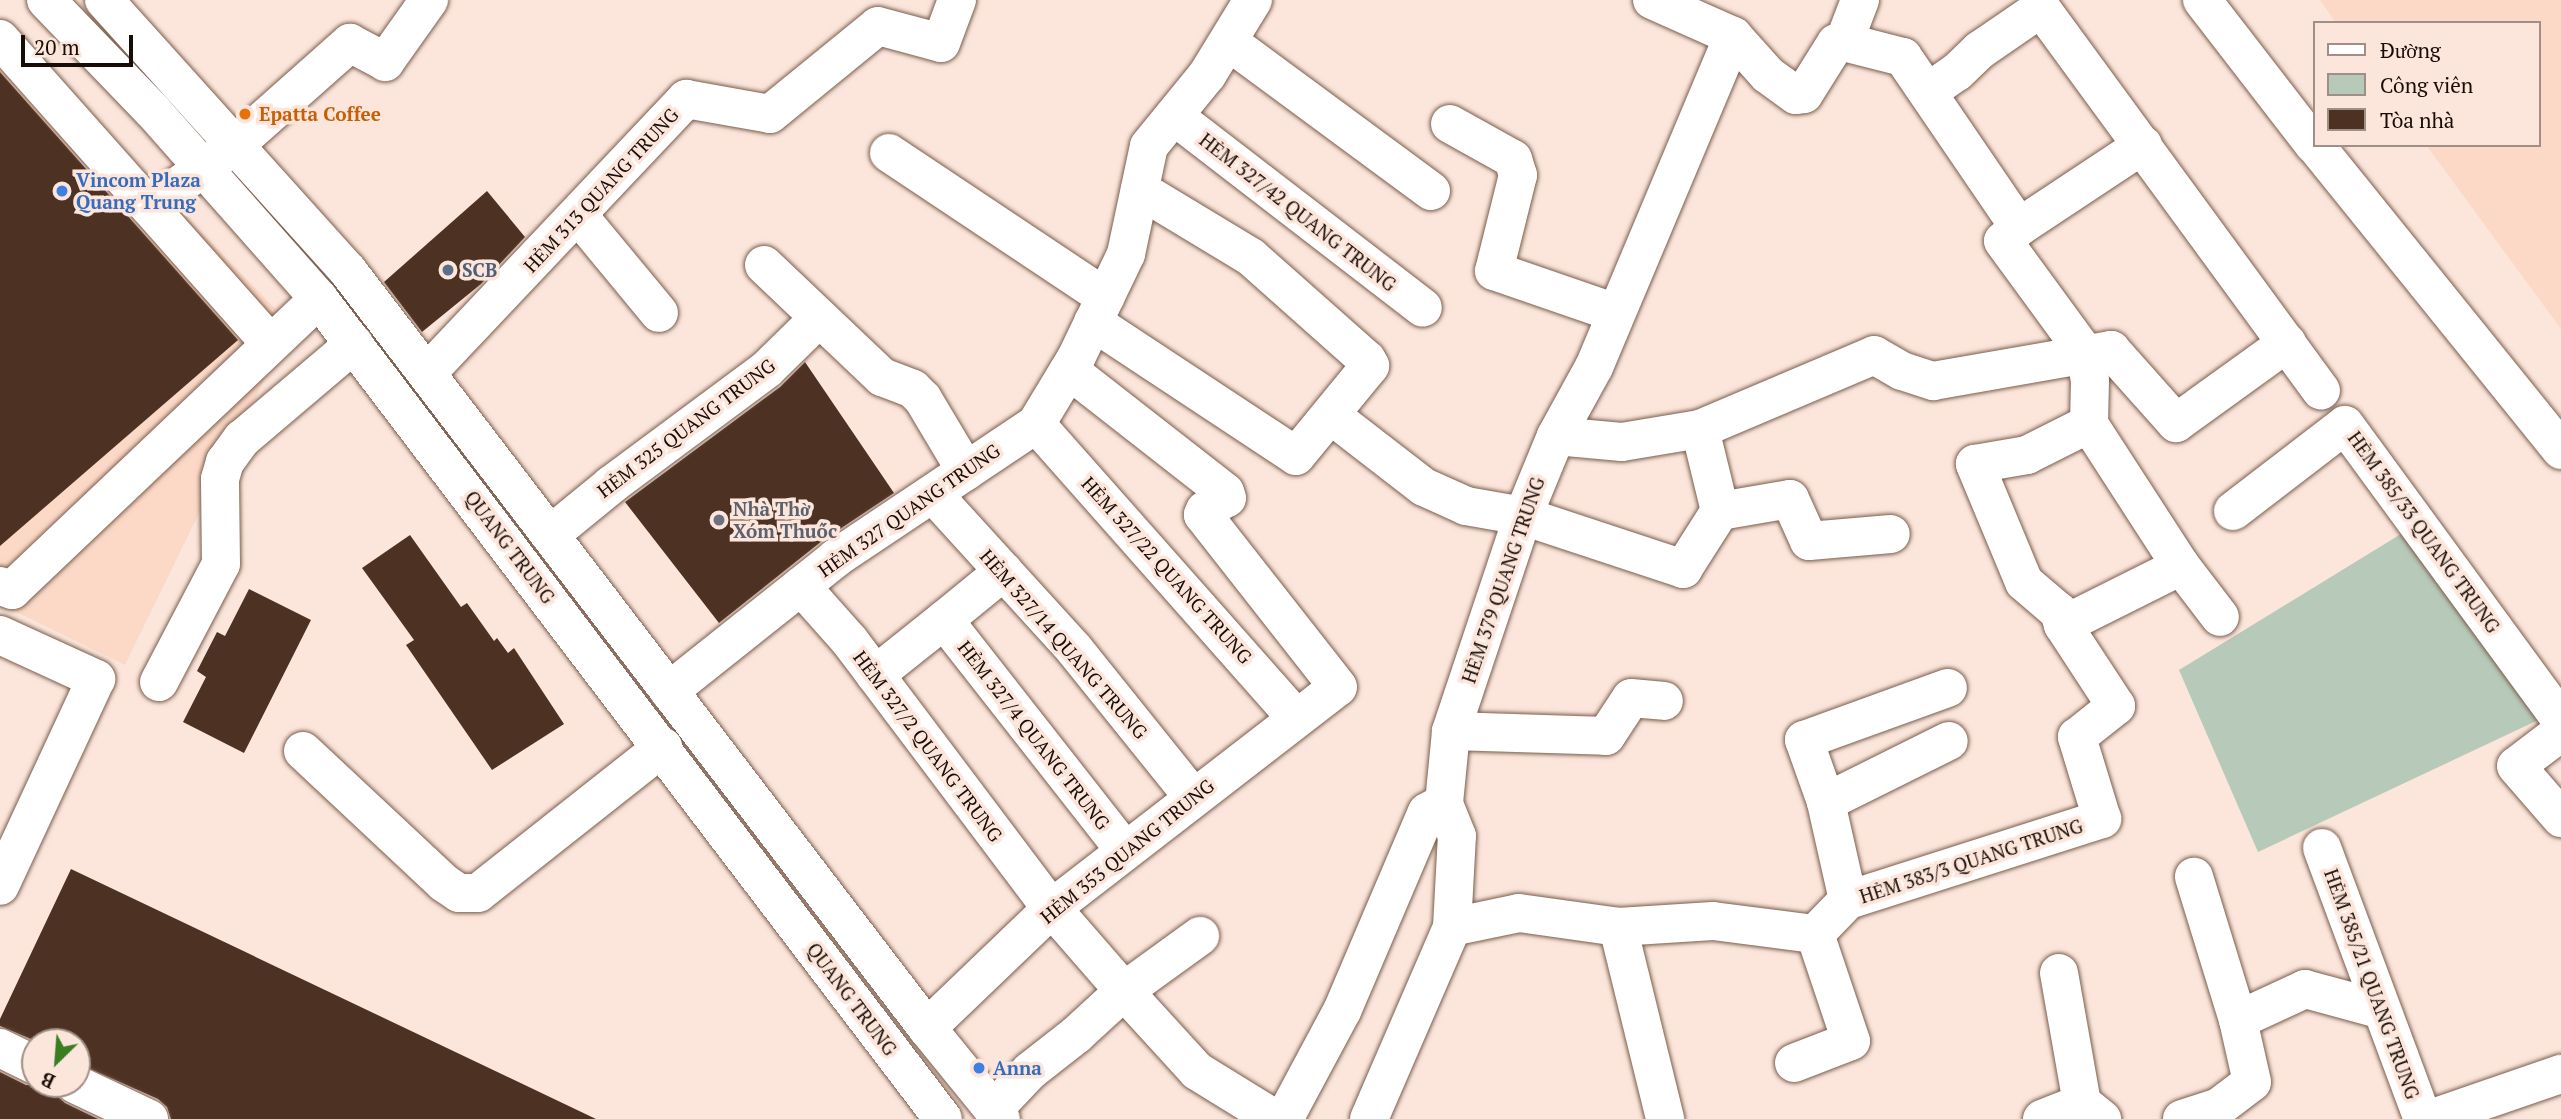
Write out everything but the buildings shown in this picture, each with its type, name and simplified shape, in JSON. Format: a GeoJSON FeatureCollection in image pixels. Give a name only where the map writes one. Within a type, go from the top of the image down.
{"type":"FeatureCollection","features":[{"type":"Feature","properties":{"kind":"street","name":"QUANG TRUNG"},"geometry":{"type":"LineString","coordinates":[[46,0],[202,167],[319,299],[663,747],[943,1119]]}},
{"type":"Feature","properties":{"kind":"street","name":"QUANG TRUNG"},"geometry":{"type":"LineString","coordinates":[[104,0],[348,271],[428,372],[927,1028],[997,1114]]}},
{"type":"Feature","properties":{"kind":"street"},"geometry":{"type":"LineString","coordinates":[[149,207],[235,145],[349,43],[385,62],[429,0]]}},
{"type":"Feature","properties":{"kind":"street","name":"HẺM 313 QUANG TRUNG"},"geometry":{"type":"LineString","coordinates":[[428,372],[686,99],[771,114],[878,26],[941,43],[957,0]]}},
{"type":"Feature","properties":{"kind":"street","name":"HẺM 327 QUANG TRUNG"},"geometry":{"type":"LineString","coordinates":[[669,691],[836,558],[1036,424],[1069,370],[1126,254],[1149,146],[1229,41],[1253,0]]}},
{"type":"Feature","properties":{"kind":"street"},"geometry":{"type":"LineString","coordinates":[[1651,0],[1733,36],[1768,75],[1800,96],[1831,48],[1844,42],[1903,57],[2020,226]]}},
{"type":"Feature","properties":{"kind":"street"},"geometry":{"type":"LineString","coordinates":[[1844,42],[1860,0]]}},
{"type":"Feature","properties":{"kind":"street"},"geometry":{"type":"LineString","coordinates":[[2202,0],[2312,141]]}},
{"type":"Feature","properties":{"kind":"street"},"geometry":{"type":"LineString","coordinates":[[1928,92],[1957,72],[1980,50],[2041,8],[2321,390]]}},
{"type":"Feature","properties":{"kind":"street","name":"HẺM 379 QUANG TRUNG"},"geometry":{"type":"LineString","coordinates":[[1444,803],[1451,731],[1522,516],[1556,436],[1594,367],[1733,36]]}},
{"type":"Feature","properties":{"kind":"street"},"geometry":{"type":"LineString","coordinates":[[0,39],[270,343]]}},
{"type":"Feature","properties":{"kind":"street"},"geometry":{"type":"LineString","coordinates":[[1229,41],[1431,191]]}},
{"type":"Feature","properties":{"kind":"street","name":"HẺM 327/42 QUANG TRUNG"},"geometry":{"type":"LineString","coordinates":[[1174,116],[1423,308]]}},
{"type":"Feature","properties":{"kind":"street"},"geometry":{"type":"LineString","coordinates":[[1450,124],[1513,159],[1516,167],[1518,175],[1494,271],[1616,313]]}},
{"type":"Feature","properties":{"kind":"street"},"geometry":{"type":"LineString","coordinates":[[2143,145],[2020,226],[2003,241],[2085,353],[2090,380],[2089,424],[2181,566],[2220,617]]}},
{"type":"Feature","properties":{"kind":"street"},"geometry":{"type":"LineString","coordinates":[[2317,147],[2561,450]]}},
{"type":"Feature","properties":{"kind":"street"},"geometry":{"type":"LineString","coordinates":[[888,153],[1296,456],[1366,373],[1370,366],[1367,360],[1251,257],[1140,190]]}},
{"type":"Feature","properties":{"kind":"street"},"geometry":{"type":"LineString","coordinates":[[578,215],[659,313]]}},
{"type":"Feature","properties":{"kind":"street"},"geometry":{"type":"LineString","coordinates":[[764,265],[882,377],[913,389],[923,399],[966,471]]}},
{"type":"Feature","properties":{"kind":"street"},"geometry":{"type":"LineString","coordinates":[[0,586],[12,590],[348,271]]}},
{"type":"Feature","properties":{"kind":"street","name":"HẺM 325 QUANG TRUNG"},"geometry":{"type":"LineString","coordinates":[[550,535],[604,490],[767,369],[819,318]]}},
{"type":"Feature","properties":{"kind":"street"},"geometry":{"type":"LineString","coordinates":[[1556,436],[1622,442],[1700,429],[1874,355],[1902,371],[1933,381],[2111,350],[2176,423],[2287,342]]}},
{"type":"Feature","properties":{"kind":"street"},"geometry":{"type":"LineString","coordinates":[[159,682],[221,564],[220,479],[225,462],[242,439],[354,344]]}},
{"type":"Feature","properties":{"kind":"street","name":"HẺM 353 QUANG TRUNG"},"geometry":{"type":"LineString","coordinates":[[927,1028],[1052,908],[1338,687],[1203,515],[1205,510],[1227,498],[1225,492],[1069,370]]}},
{"type":"Feature","properties":{"kind":"street"},"geometry":{"type":"LineString","coordinates":[[1332,416],[1424,487],[1466,506],[1522,516],[1683,569],[1720,511],[1700,429]]}},
{"type":"Feature","properties":{"kind":"street","name":"HẺM 327/22 QUANG TRUNG"},"geometry":{"type":"LineString","coordinates":[[1036,424],[1296,718]]}},
{"type":"Feature","properties":{"kind":"street"},"geometry":{"type":"LineString","coordinates":[[2089,424],[2027,455],[1975,464],[2024,582],[2059,612],[2063,625],[2181,566]]}},
{"type":"Feature","properties":{"kind":"street","name":"HẺM 385/33 QUANG TRUNG"},"geometry":{"type":"LineString","coordinates":[[2233,511],[2346,425],[2561,720]]}},
{"type":"Feature","properties":{"kind":"street","name":"HẺM 327/14 QUANG TRUNG"},"geometry":{"type":"LineString","coordinates":[[933,494],[1074,649],[1193,797]]}},
{"type":"Feature","properties":{"kind":"street"},"geometry":{"type":"LineString","coordinates":[[1720,511],[1790,499],[1809,541],[1891,534]]}},
{"type":"Feature","properties":{"kind":"street"},"geometry":{"type":"LineString","coordinates":[[875,675],[1004,572]]}},
{"type":"Feature","properties":{"kind":"street","name":"HẺM 327/2 QUANG TRUNG"},"geometry":{"type":"LineString","coordinates":[[801,586],[875,675],[1052,908],[1124,991],[1197,1071],[1275,1119]]}},
{"type":"Feature","properties":{"kind":"street","name":"HẺM 327/4 QUANG TRUNG"},"geometry":{"type":"LineString","coordinates":[[944,620],[1125,850]]}},
{"type":"Feature","properties":{"kind":"street","name":"HẺM 383/3 QUANG TRUNG"},"geometry":{"type":"LineString","coordinates":[[1815,934],[1848,900],[2102,818],[2077,737],[2116,706],[2063,625]]}},
{"type":"Feature","properties":{"kind":"street"},"geometry":{"type":"LineString","coordinates":[[0,635],[96,680],[0,886]]}},
{"type":"Feature","properties":{"kind":"street"},"geometry":{"type":"LineString","coordinates":[[1848,900],[1826,802],[1804,740],[1948,688]]}},
{"type":"Feature","properties":{"kind":"street"},"geometry":{"type":"LineString","coordinates":[[1451,731],[1606,736],[1630,698],[1664,701]]}},
{"type":"Feature","properties":{"kind":"street"},"geometry":{"type":"LineString","coordinates":[[2561,732],[2516,766],[2561,818]]}},
{"type":"Feature","properties":{"kind":"street"},"geometry":{"type":"LineString","coordinates":[[1826,802],[1950,740]]}},
{"type":"Feature","properties":{"kind":"street"},"geometry":{"type":"LineString","coordinates":[[303,751],[444,883],[459,893],[478,893],[663,747]]}},
{"type":"Feature","properties":{"kind":"street"},"geometry":{"type":"LineString","coordinates":[[1284,1119],[1342,1011],[1427,812],[1444,803],[1457,836],[1452,927],[1369,1119]]}},
{"type":"Feature","properties":{"kind":"street","name":"HẺM 385/21 QUANG TRUNG"},"geometry":{"type":"LineString","coordinates":[[2322,848],[2379,1009],[2423,1119]]}},
{"type":"Feature","properties":{"kind":"street"},"geometry":{"type":"LineString","coordinates":[[2182,1119],[2222,1113],[2252,1082],[2238,1020],[2194,877]]}},
{"type":"Feature","properties":{"kind":"street"},"geometry":{"type":"LineString","coordinates":[[1452,927],[1519,914],[1618,927],[1713,921],[1815,934],[1851,1041],[1794,1063]]}},
{"type":"Feature","properties":{"kind":"street"},"geometry":{"type":"LineString","coordinates":[[1618,927],[1665,1119]]}},
{"type":"Feature","properties":{"kind":"street"},"geometry":{"type":"LineString","coordinates":[[997,1114],[1030,1071],[1076,1035],[1124,991],[1200,936]]}},
{"type":"Feature","properties":{"kind":"street"},"geometry":{"type":"LineString","coordinates":[[2042,1119],[2092,1111],[2059,973]]}},
{"type":"Feature","properties":{"kind":"street"},"geometry":{"type":"LineString","coordinates":[[2238,1020],[2305,989],[2379,1009]]}},
{"type":"Feature","properties":{"kind":"street"},"geometry":{"type":"LineString","coordinates":[[0,1048],[21,1058]]}},
{"type":"Feature","properties":{"kind":"street"},"geometry":{"type":"LineString","coordinates":[[2430,1119],[2559,1081]]}},
{"type":"Feature","properties":{"kind":"street"},"geometry":{"type":"LineString","coordinates":[[91,1092],[149,1119]]}},
{"type":"Feature","properties":{"kind":"shaded area"},"geometry":{"type":"Polygon","coordinates":[[[2320,0],[2561,0],[2561,329],[2427,147],[2540,147],[2540,21],[2335,21],[2320,0]]]}},
{"type":"Feature","properties":{"kind":"shaded area"},"geometry":{"type":"Polygon","coordinates":[[[0,25],[291,325],[125,665],[0,604],[0,25]]]}},
{"type":"Feature","properties":{"kind":"green space"},"geometry":{"type":"Polygon","coordinates":[[[2414,526],[2549,715],[2258,852],[2179,670],[2414,526]]]}},
{"type":"Feature","properties":{"kind":"place","name":"Epatta Coffee"},"geometry":{"type":"Point","coordinates":[245,114]}},
{"type":"Feature","properties":{"kind":"place","name":"Vincom Plaza Quang Trung"},"geometry":{"type":"Point","coordinates":[62,191]}},
{"type":"Feature","properties":{"kind":"place","name":"SCB"},"geometry":{"type":"Point","coordinates":[448,270]}},
{"type":"Feature","properties":{"kind":"place","name":"Nhà Thờ Xóm Thuốc"},"geometry":{"type":"Point","coordinates":[719,520]}},
{"type":"Feature","properties":{"kind":"place","name":"Anna"},"geometry":{"type":"Point","coordinates":[979,1068]}}]}
